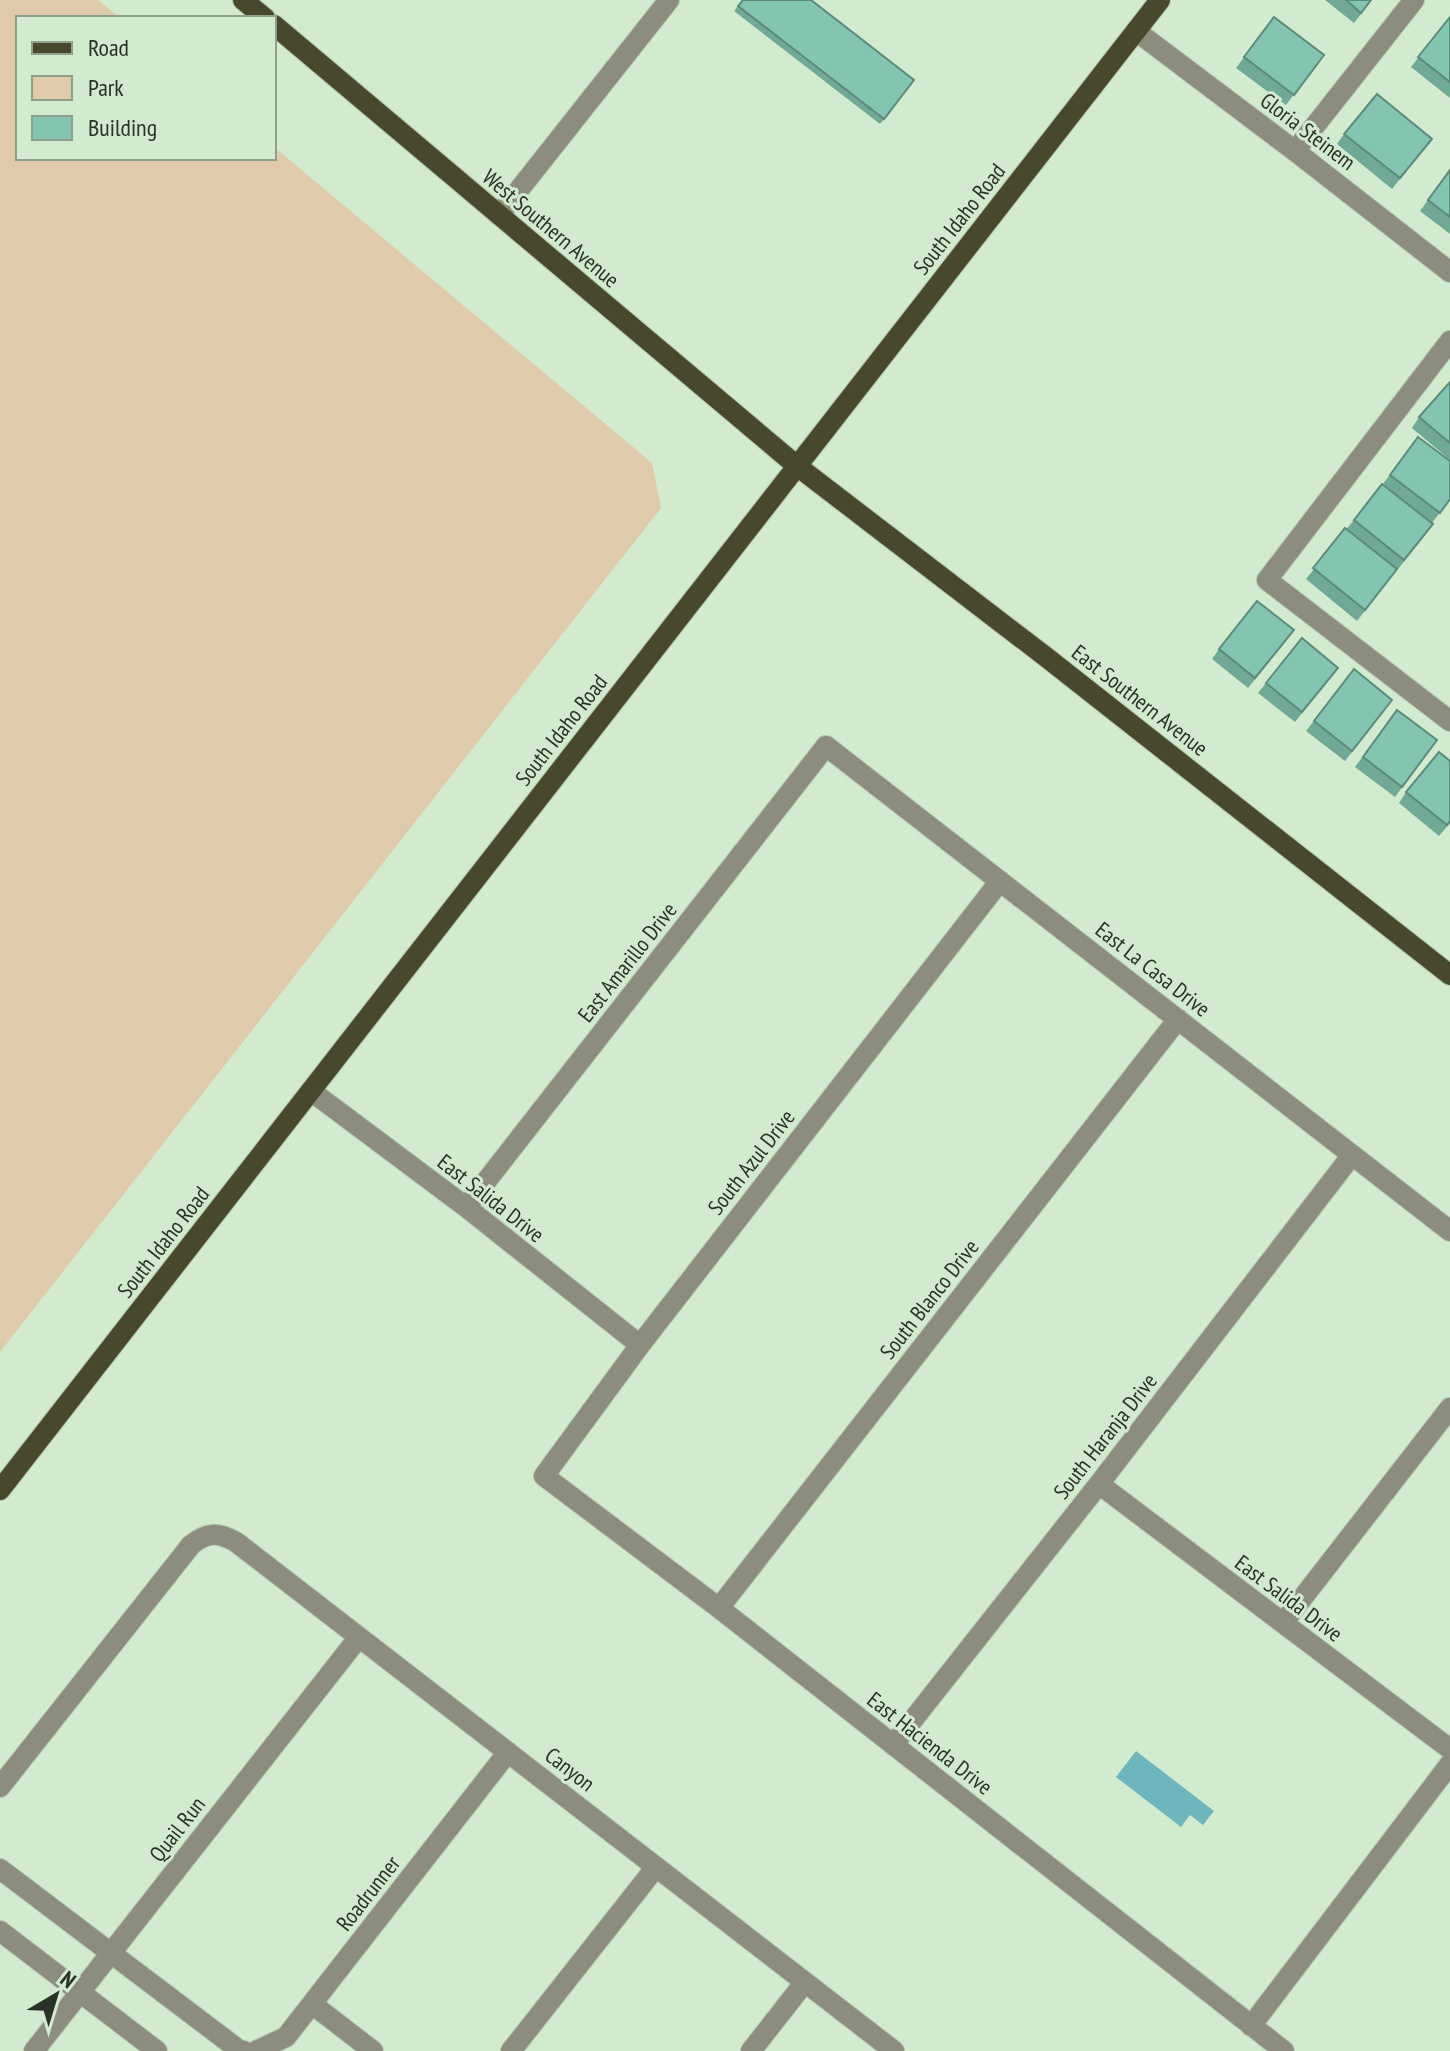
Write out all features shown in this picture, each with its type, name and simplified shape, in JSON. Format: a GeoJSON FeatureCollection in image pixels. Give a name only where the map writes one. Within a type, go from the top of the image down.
{"type":"FeatureCollection","features":[{"type":"Feature","properties":{"kind":"main road","name":"South Idaho Road"},"geometry":{"type":"LineString","coordinates":[[0,1490],[1160,0]]}},
{"type":"Feature","properties":{"kind":"main road","name":"West Southern Avenue"},"geometry":{"type":"LineString","coordinates":[[276,27],[797,466]]}},
{"type":"Feature","properties":{"kind":"main road","name":"East Southern Avenue"},"geometry":{"type":"LineString","coordinates":[[797,466],[1046,657],[1450,975]]}},
{"type":"Feature","properties":{"kind":"lane"},"geometry":{"type":"LineString","coordinates":[[499,215],[669,0]]}},
{"type":"Feature","properties":{"kind":"lane"},"geometry":{"type":"LineString","coordinates":[[1295,151],[1414,0]]}},
{"type":"Feature","properties":{"kind":"lane","name":"Gloria Steinem"},"geometry":{"type":"LineString","coordinates":[[1136,31],[1450,272]]}},
{"type":"Feature","properties":{"kind":"lane"},"geometry":{"type":"LineString","coordinates":[[1450,341],[1267,580],[1450,721]]}},
{"type":"Feature","properties":{"kind":"lane","name":"East La Casa Drive"},"geometry":{"type":"LineString","coordinates":[[826,746],[1450,1231]]}},
{"type":"Feature","properties":{"kind":"lane","name":"East Amarillo Drive"},"geometry":{"type":"LineString","coordinates":[[466,1207],[826,746]]}},
{"type":"Feature","properties":{"kind":"lane","name":"South Azul Drive"},"geometry":{"type":"LineString","coordinates":[[544,1476],[640,1345],[1000,881]]}},
{"type":"Feature","properties":{"kind":"lane","name":"South Blanco Drive"},"geometry":{"type":"LineString","coordinates":[[719,1608],[1178,1019]]}},
{"type":"Feature","properties":{"kind":"lane","name":"East Salida Drive"},"geometry":{"type":"LineString","coordinates":[[311,1091],[466,1207],[640,1345]]}},
{"type":"Feature","properties":{"kind":"lane","name":"South Haranja Drive"},"geometry":{"type":"LineString","coordinates":[[893,1745],[1352,1155]]}},
{"type":"Feature","properties":{"kind":"lane"},"geometry":{"type":"LineString","coordinates":[[1283,1623],[1450,1408]]}},
{"type":"Feature","properties":{"kind":"lane","name":"East Hacienda Drive"},"geometry":{"type":"LineString","coordinates":[[544,1476],[719,1608],[1284,2051]]}},
{"type":"Feature","properties":{"kind":"lane","name":"East Salida Drive"},"geometry":{"type":"LineString","coordinates":[[1099,1484],[1450,1749]]}},
{"type":"Feature","properties":{"kind":"lane","name":"Canyon"},"geometry":{"type":"LineString","coordinates":[[0,1787],[191,1545],[212,1533],[223,1535],[894,2051]]}},
{"type":"Feature","properties":{"kind":"lane","name":"Quail Run"},"geometry":{"type":"LineString","coordinates":[[34,2051],[359,1637]]}},
{"type":"Feature","properties":{"kind":"lane","name":"Roadrunner"},"geometry":{"type":"LineString","coordinates":[[256,2051],[286,2037],[508,1752]]}},
{"type":"Feature","properties":{"kind":"lane"},"geometry":{"type":"LineString","coordinates":[[1251,2026],[1450,1764]]}},
{"type":"Feature","properties":{"kind":"lane"},"geometry":{"type":"LineString","coordinates":[[511,2051],[656,1867]]}},
{"type":"Feature","properties":{"kind":"lane"},"geometry":{"type":"LineString","coordinates":[[0,1869],[244,2051]]}},
{"type":"Feature","properties":{"kind":"lane"},"geometry":{"type":"LineString","coordinates":[[0,1931],[157,2051]]}},
{"type":"Feature","properties":{"kind":"lane"},"geometry":{"type":"LineString","coordinates":[[751,2051],[805,1982]]}},
{"type":"Feature","properties":{"kind":"lane"},"geometry":{"type":"LineString","coordinates":[[312,2004],[373,2051]]}},
{"type":"Feature","properties":{"kind":"green space"},"geometry":{"type":"Polygon","coordinates":[[[0,0],[98,0],[118,16],[16,16],[16,160],[276,160],[276,149],[652,463],[661,508],[0,1352],[0,0]]]}},
{"type":"Feature","properties":{"kind":"water"},"geometry":{"type":"Polygon","coordinates":[[[1136,1751],[1214,1811],[1203,1825],[1190,1815],[1181,1827],[1116,1777],[1136,1751]]]}},
{"type":"Feature","properties":{"kind":"building"},"geometry":{"type":"Polygon","coordinates":[[[743,0],[811,0],[914,80],[884,119],[738,6],[743,0]]]}},
{"type":"Feature","properties":{"kind":"building"},"geometry":{"type":"Polygon","coordinates":[[[1346,0],[1371,0],[1361,13],[1346,0]]]}},
{"type":"Feature","properties":{"kind":"building"},"geometry":{"type":"Polygon","coordinates":[[[1274,17],[1324,55],[1294,95],[1244,57],[1274,17]]]}},
{"type":"Feature","properties":{"kind":"building"},"geometry":{"type":"Polygon","coordinates":[[[1450,17],[1450,82],[1418,57],[1450,17]]]}},
{"type":"Feature","properties":{"kind":"building"},"geometry":{"type":"Polygon","coordinates":[[[1377,94],[1432,139],[1400,178],[1344,134],[1377,94]]]}},
{"type":"Feature","properties":{"kind":"building"},"geometry":{"type":"Polygon","coordinates":[[[1450,170],[1450,217],[1428,200],[1450,170]]]}},
{"type":"Feature","properties":{"kind":"building"},"geometry":{"type":"Polygon","coordinates":[[[1450,382],[1450,443],[1419,417],[1450,382]]]}},
{"type":"Feature","properties":{"kind":"building"},"geometry":{"type":"Polygon","coordinates":[[[1418,437],[1450,461],[1450,499],[1440,513],[1390,475],[1418,437]]]}},
{"type":"Feature","properties":{"kind":"building"},"geometry":{"type":"Polygon","coordinates":[[[1382,484],[1433,524],[1404,560],[1354,520],[1382,484]]]}},
{"type":"Feature","properties":{"kind":"building"},"geometry":{"type":"Polygon","coordinates":[[[1345,528],[1397,569],[1365,610],[1313,568],[1345,528]]]}},
{"type":"Feature","properties":{"kind":"building"},"geometry":{"type":"Polygon","coordinates":[[[1257,601],[1294,630],[1255,678],[1219,649],[1257,601]]]}},
{"type":"Feature","properties":{"kind":"building"},"geometry":{"type":"Polygon","coordinates":[[[1302,638],[1338,668],[1302,712],[1266,683],[1302,638]]]}},
{"type":"Feature","properties":{"kind":"building"},"geometry":{"type":"Polygon","coordinates":[[[1354,669],[1392,700],[1352,751],[1314,721],[1354,669]]]}},
{"type":"Feature","properties":{"kind":"building"},"geometry":{"type":"Polygon","coordinates":[[[1397,710],[1437,740],[1402,787],[1363,757],[1397,710]]]}},
{"type":"Feature","properties":{"kind":"building"},"geometry":{"type":"Polygon","coordinates":[[[1439,752],[1450,761],[1450,821],[1447,825],[1406,792],[1439,752]]]}}]}
